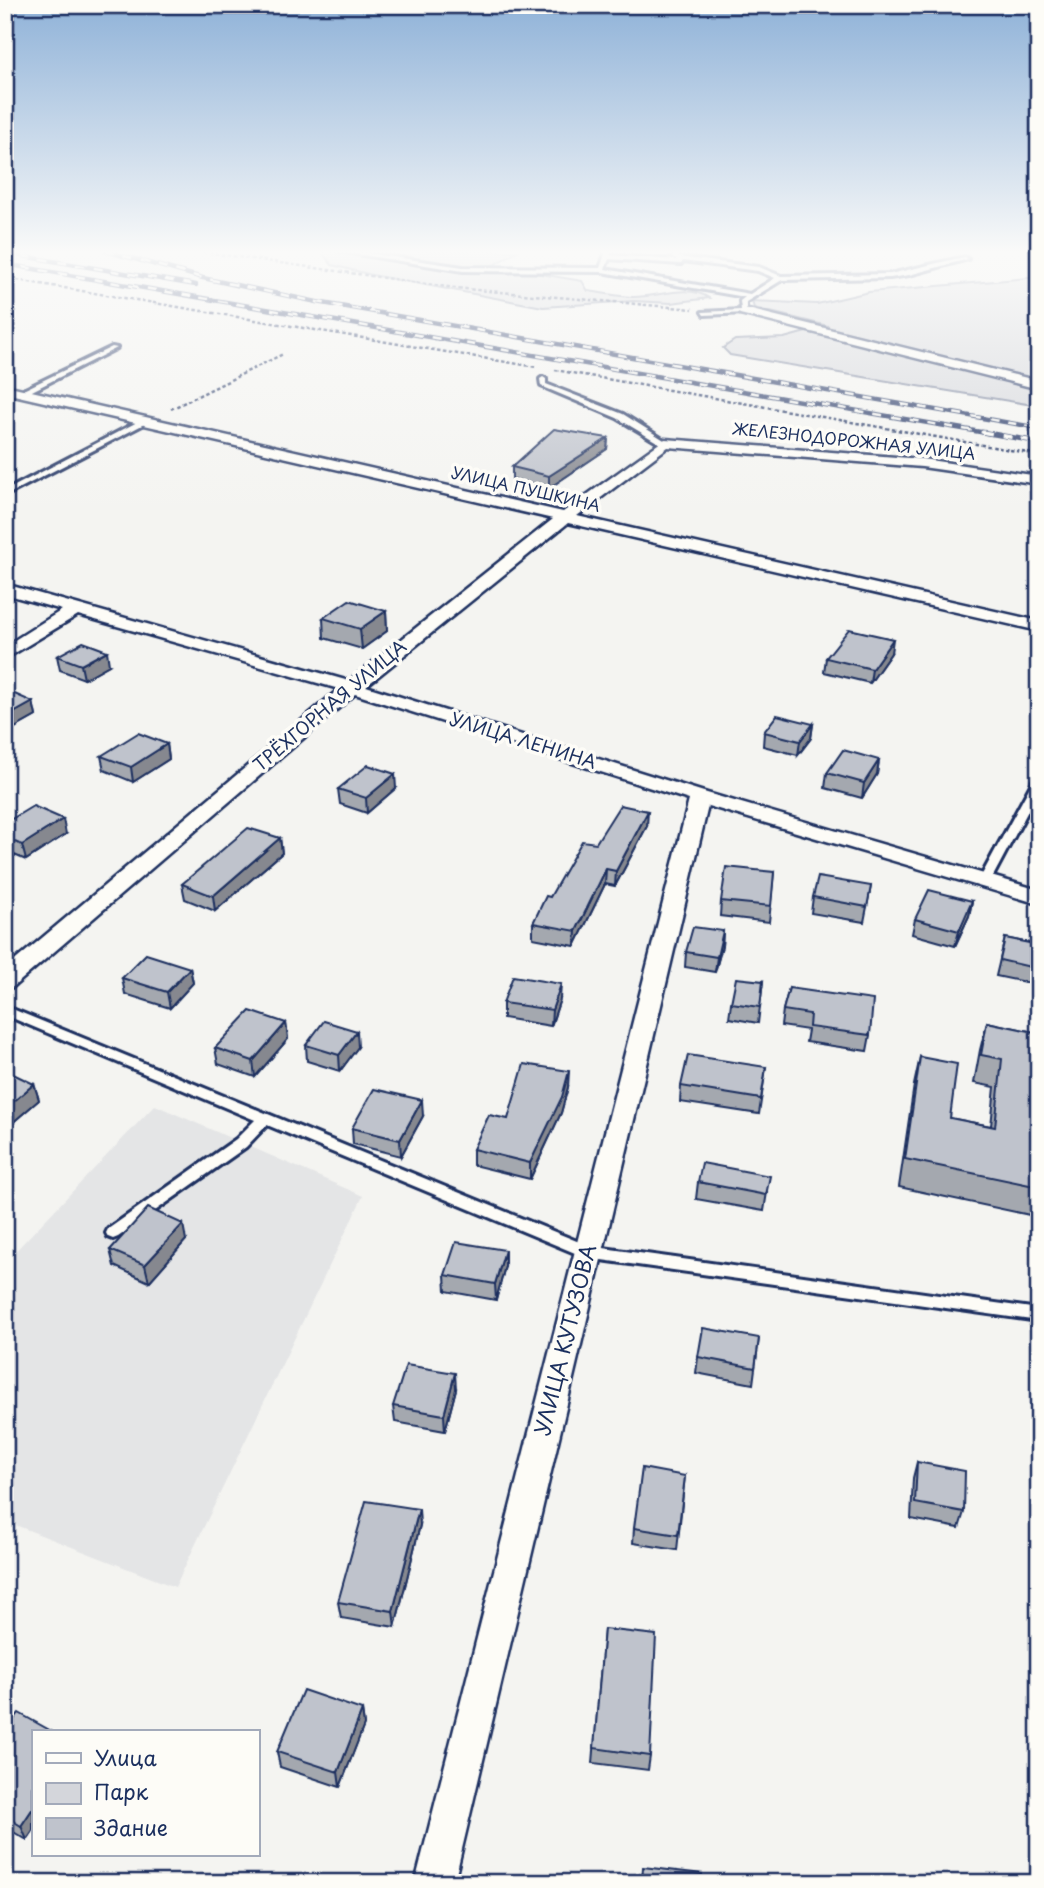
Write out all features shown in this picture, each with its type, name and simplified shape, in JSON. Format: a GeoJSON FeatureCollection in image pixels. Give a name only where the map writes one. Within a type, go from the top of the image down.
{"type":"FeatureCollection","features":[{"type":"Feature","properties":{"kind":"street"},"geometry":{"type":"LineString","coordinates":[[854,339],[1039,385]]}},
{"type":"Feature","properties":{"kind":"street","name":"УЛИЦА ПУШКИНА"},"geometry":{"type":"LineString","coordinates":[[13,391],[1039,626]]}},
{"type":"Feature","properties":{"kind":"street","name":"ЖЕЛЕЗНОДОРОЖНАЯ УЛИЦА"},"geometry":{"type":"LineString","coordinates":[[665,443],[922,463],[1039,480]]}},
{"type":"Feature","properties":{"kind":"street","name":"ТРЁХГОРНАЯ УЛИЦА"},"geometry":{"type":"LineString","coordinates":[[5,982],[351,687],[565,516],[665,443]]}},
{"type":"Feature","properties":{"kind":"street","name":"УЛИЦА ЛЕНИНА"},"geometry":{"type":"LineString","coordinates":[[5,589],[351,687],[700,797],[1039,897]]}},
{"type":"Feature","properties":{"kind":"street"},"geometry":{"type":"LineString","coordinates":[[5,653],[76,609]]}},
{"type":"Feature","properties":{"kind":"street","name":"УЛИЦА КУТУЗОВА"},"geometry":{"type":"LineString","coordinates":[[434,1883],[700,797]]}},
{"type":"Feature","properties":{"kind":"lane"},"geometry":{"type":"LineString","coordinates":[[13,391],[114,348]]}},
{"type":"Feature","properties":{"kind":"lane"},"geometry":{"type":"LineString","coordinates":[[542,379],[542,385],[620,416],[665,443]]}},
{"type":"Feature","properties":{"kind":"lane"},"geometry":{"type":"LineString","coordinates":[[5,494],[146,421]]}},
{"type":"Feature","properties":{"kind":"lane"},"geometry":{"type":"LineString","coordinates":[[984,881],[1039,779]]}},
{"type":"Feature","properties":{"kind":"lane"},"geometry":{"type":"LineString","coordinates":[[5,1010],[587,1252],[1039,1315]]}},
{"type":"Feature","properties":{"kind":"lane"},"geometry":{"type":"LineString","coordinates":[[113,1233],[241,1143],[265,1118]]}},
{"type":"Feature","properties":{"kind":"path"},"geometry":{"type":"LineString","coordinates":[[370,339],[537,367]]}},
{"type":"Feature","properties":{"kind":"path"},"geometry":{"type":"LineString","coordinates":[[146,421],[283,354]]}},
{"type":"Feature","properties":{"kind":"path"},"geometry":{"type":"LineString","coordinates":[[550,370],[1039,455]]}},
{"type":"Feature","properties":{"kind":"shaded area"},"geometry":{"type":"Polygon","coordinates":[[[155,1105],[363,1196],[175,1587],[5,1521],[5,1262],[155,1105]]]}},
{"type":"Feature","properties":{"kind":"green space"},"geometry":{"type":"Polygon","coordinates":[[[1039,339],[1039,406],[730,355],[723,348],[735,340],[1039,339]]]}},
{"type":"Feature","properties":{"kind":"building"},"geometry":{"type":"Polygon","coordinates":[[[554,429],[608,438],[549,476],[512,467],[554,429]]]}},
{"type":"Feature","properties":{"kind":"building"},"geometry":{"type":"Polygon","coordinates":[[[349,600],[386,611],[360,629],[323,618],[349,600]]]}},
{"type":"Feature","properties":{"kind":"building"},"geometry":{"type":"Polygon","coordinates":[[[849,629],[893,639],[872,669],[826,658],[849,629]]]}},
{"type":"Feature","properties":{"kind":"building"},"geometry":{"type":"Polygon","coordinates":[[[83,642],[107,651],[81,665],[57,656],[83,642]]]}},
{"type":"Feature","properties":{"kind":"building"},"geometry":{"type":"Polygon","coordinates":[[[10,692],[33,702],[8,716],[5,715],[5,695],[10,692]]]}},
{"type":"Feature","properties":{"kind":"building"},"geometry":{"type":"Polygon","coordinates":[[[777,715],[813,724],[800,741],[764,732],[777,715]]]}},
{"type":"Feature","properties":{"kind":"building"},"geometry":{"type":"Polygon","coordinates":[[[138,733],[167,744],[131,767],[101,756],[138,733]]]}},
{"type":"Feature","properties":{"kind":"building"},"geometry":{"type":"Polygon","coordinates":[[[843,750],[879,760],[864,783],[827,773],[843,750]]]}},
{"type":"Feature","properties":{"kind":"building"},"geometry":{"type":"Polygon","coordinates":[[[368,765],[395,774],[366,798],[338,789],[368,765]]]}},
{"type":"Feature","properties":{"kind":"building"},"geometry":{"type":"Polygon","coordinates":[[[620,805],[648,811],[616,871],[606,869],[576,931],[533,923],[546,896],[550,897],[582,841],[596,843],[620,805]]]}},
{"type":"Feature","properties":{"kind":"building"},"geometry":{"type":"Polygon","coordinates":[[[33,806],[63,819],[22,845],[5,838],[5,823],[33,806]]]}},
{"type":"Feature","properties":{"kind":"building"},"geometry":{"type":"Polygon","coordinates":[[[248,828],[280,838],[213,896],[182,884],[248,828]]]}},
{"type":"Feature","properties":{"kind":"building"},"geometry":{"type":"Polygon","coordinates":[[[726,867],[774,872],[771,906],[721,901],[726,867]]]}},
{"type":"Feature","properties":{"kind":"building"},"geometry":{"type":"Polygon","coordinates":[[[818,877],[871,886],[867,907],[813,897],[818,877]]]}},
{"type":"Feature","properties":{"kind":"building"},"geometry":{"type":"Polygon","coordinates":[[[929,890],[972,901],[959,931],[915,919],[929,890]]]}},
{"type":"Feature","properties":{"kind":"building"},"geometry":{"type":"Polygon","coordinates":[[[693,927],[723,931],[717,957],[686,952],[693,927]]]}},
{"type":"Feature","properties":{"kind":"building"},"geometry":{"type":"Polygon","coordinates":[[[1005,938],[1039,945],[1039,969],[1000,960],[1005,938]]]}},
{"type":"Feature","properties":{"kind":"building"},"geometry":{"type":"Polygon","coordinates":[[[146,954],[190,968],[167,992],[122,978],[146,954]]]}},
{"type":"Feature","properties":{"kind":"building"},"geometry":{"type":"Polygon","coordinates":[[[513,976],[561,984],[552,1010],[503,1003],[513,976]]]}},
{"type":"Feature","properties":{"kind":"building"},"geometry":{"type":"Polygon","coordinates":[[[736,978],[763,981],[760,1007],[731,1003],[736,978]]]}},
{"type":"Feature","properties":{"kind":"building"},"geometry":{"type":"Polygon","coordinates":[[[789,988],[873,1000],[870,1035],[809,1027],[810,1014],[783,1010],[789,988]]]}},
{"type":"Feature","properties":{"kind":"building"},"geometry":{"type":"Polygon","coordinates":[[[250,1011],[286,1023],[253,1061],[215,1048],[250,1011]]]}},
{"type":"Feature","properties":{"kind":"building"},"geometry":{"type":"Polygon","coordinates":[[[324,1021],[357,1031],[339,1055],[306,1045],[324,1021]]]}},
{"type":"Feature","properties":{"kind":"building"},"geometry":{"type":"Polygon","coordinates":[[[987,1022],[1039,1033],[1039,1187],[905,1159],[920,1057],[957,1064],[950,1118],[995,1127],[1002,1059],[981,1055],[987,1022]]]}},
{"type":"Feature","properties":{"kind":"building"},"geometry":{"type":"Polygon","coordinates":[[[688,1055],[766,1067],[761,1099],[681,1086],[688,1055]]]}},
{"type":"Feature","properties":{"kind":"building"},"geometry":{"type":"Polygon","coordinates":[[[524,1064],[569,1071],[562,1097],[530,1163],[473,1149],[489,1115],[508,1119],[524,1064]]]}},
{"type":"Feature","properties":{"kind":"building"},"geometry":{"type":"Polygon","coordinates":[[[9,1072],[34,1084],[6,1108],[5,1075],[9,1072]]]}},
{"type":"Feature","properties":{"kind":"building"},"geometry":{"type":"Polygon","coordinates":[[[374,1089],[422,1100],[400,1140],[352,1128],[374,1089]]]}},
{"type":"Feature","properties":{"kind":"building"},"geometry":{"type":"Polygon","coordinates":[[[702,1163],[770,1176],[766,1195],[698,1182],[702,1163]]]}},
{"type":"Feature","properties":{"kind":"building"},"geometry":{"type":"Polygon","coordinates":[[[148,1208],[183,1224],[145,1265],[110,1250],[148,1208]]]}},
{"type":"Feature","properties":{"kind":"building"},"geometry":{"type":"Polygon","coordinates":[[[456,1242],[505,1250],[495,1284],[445,1275],[456,1242]]]}},
{"type":"Feature","properties":{"kind":"building"},"geometry":{"type":"Polygon","coordinates":[[[703,1328],[759,1338],[755,1368],[698,1357],[703,1328]]]}},
{"type":"Feature","properties":{"kind":"building"},"geometry":{"type":"Polygon","coordinates":[[[406,1365],[455,1373],[444,1415],[393,1406],[406,1365]]]}},
{"type":"Feature","properties":{"kind":"building"},"geometry":{"type":"Polygon","coordinates":[[[917,1462],[965,1471],[964,1512],[915,1503],[917,1462]]]}},
{"type":"Feature","properties":{"kind":"building"},"geometry":{"type":"Polygon","coordinates":[[[642,1468],[685,1476],[678,1535],[634,1528],[642,1468]]]}},
{"type":"Feature","properties":{"kind":"building"},"geometry":{"type":"Polygon","coordinates":[[[366,1501],[419,1509],[393,1611],[338,1602],[366,1501]]]}},
{"type":"Feature","properties":{"kind":"building"},"geometry":{"type":"Polygon","coordinates":[[[604,1629],[656,1635],[650,1756],[594,1748],[604,1629]]]}},
{"type":"Feature","properties":{"kind":"building"},"geometry":{"type":"Polygon","coordinates":[[[303,1690],[362,1710],[338,1772],[277,1752],[303,1690]]]}},
{"type":"Feature","properties":{"kind":"building"},"geometry":{"type":"Polygon","coordinates":[[[19,1713],[49,1730],[32,1730],[32,1810],[21,1826],[5,1816],[5,1730],[19,1713]]]}},
{"type":"Feature","properties":{"kind":"building"},"geometry":{"type":"Polygon","coordinates":[[[643,1867],[702,1874],[702,1883],[642,1883],[643,1867]]]}},
{"type":"Feature","properties":{"kind":"railway"},"geometry":{"type":"LineString","coordinates":[[441,339],[992,434]]}},
{"type":"Feature","properties":{"kind":"railway"},"geometry":{"type":"LineString","coordinates":[[530,339],[1039,428]]}},
{"type":"Feature","properties":{"kind":"railway"},"geometry":{"type":"LineString","coordinates":[[982,432],[1039,442]]}}]}
